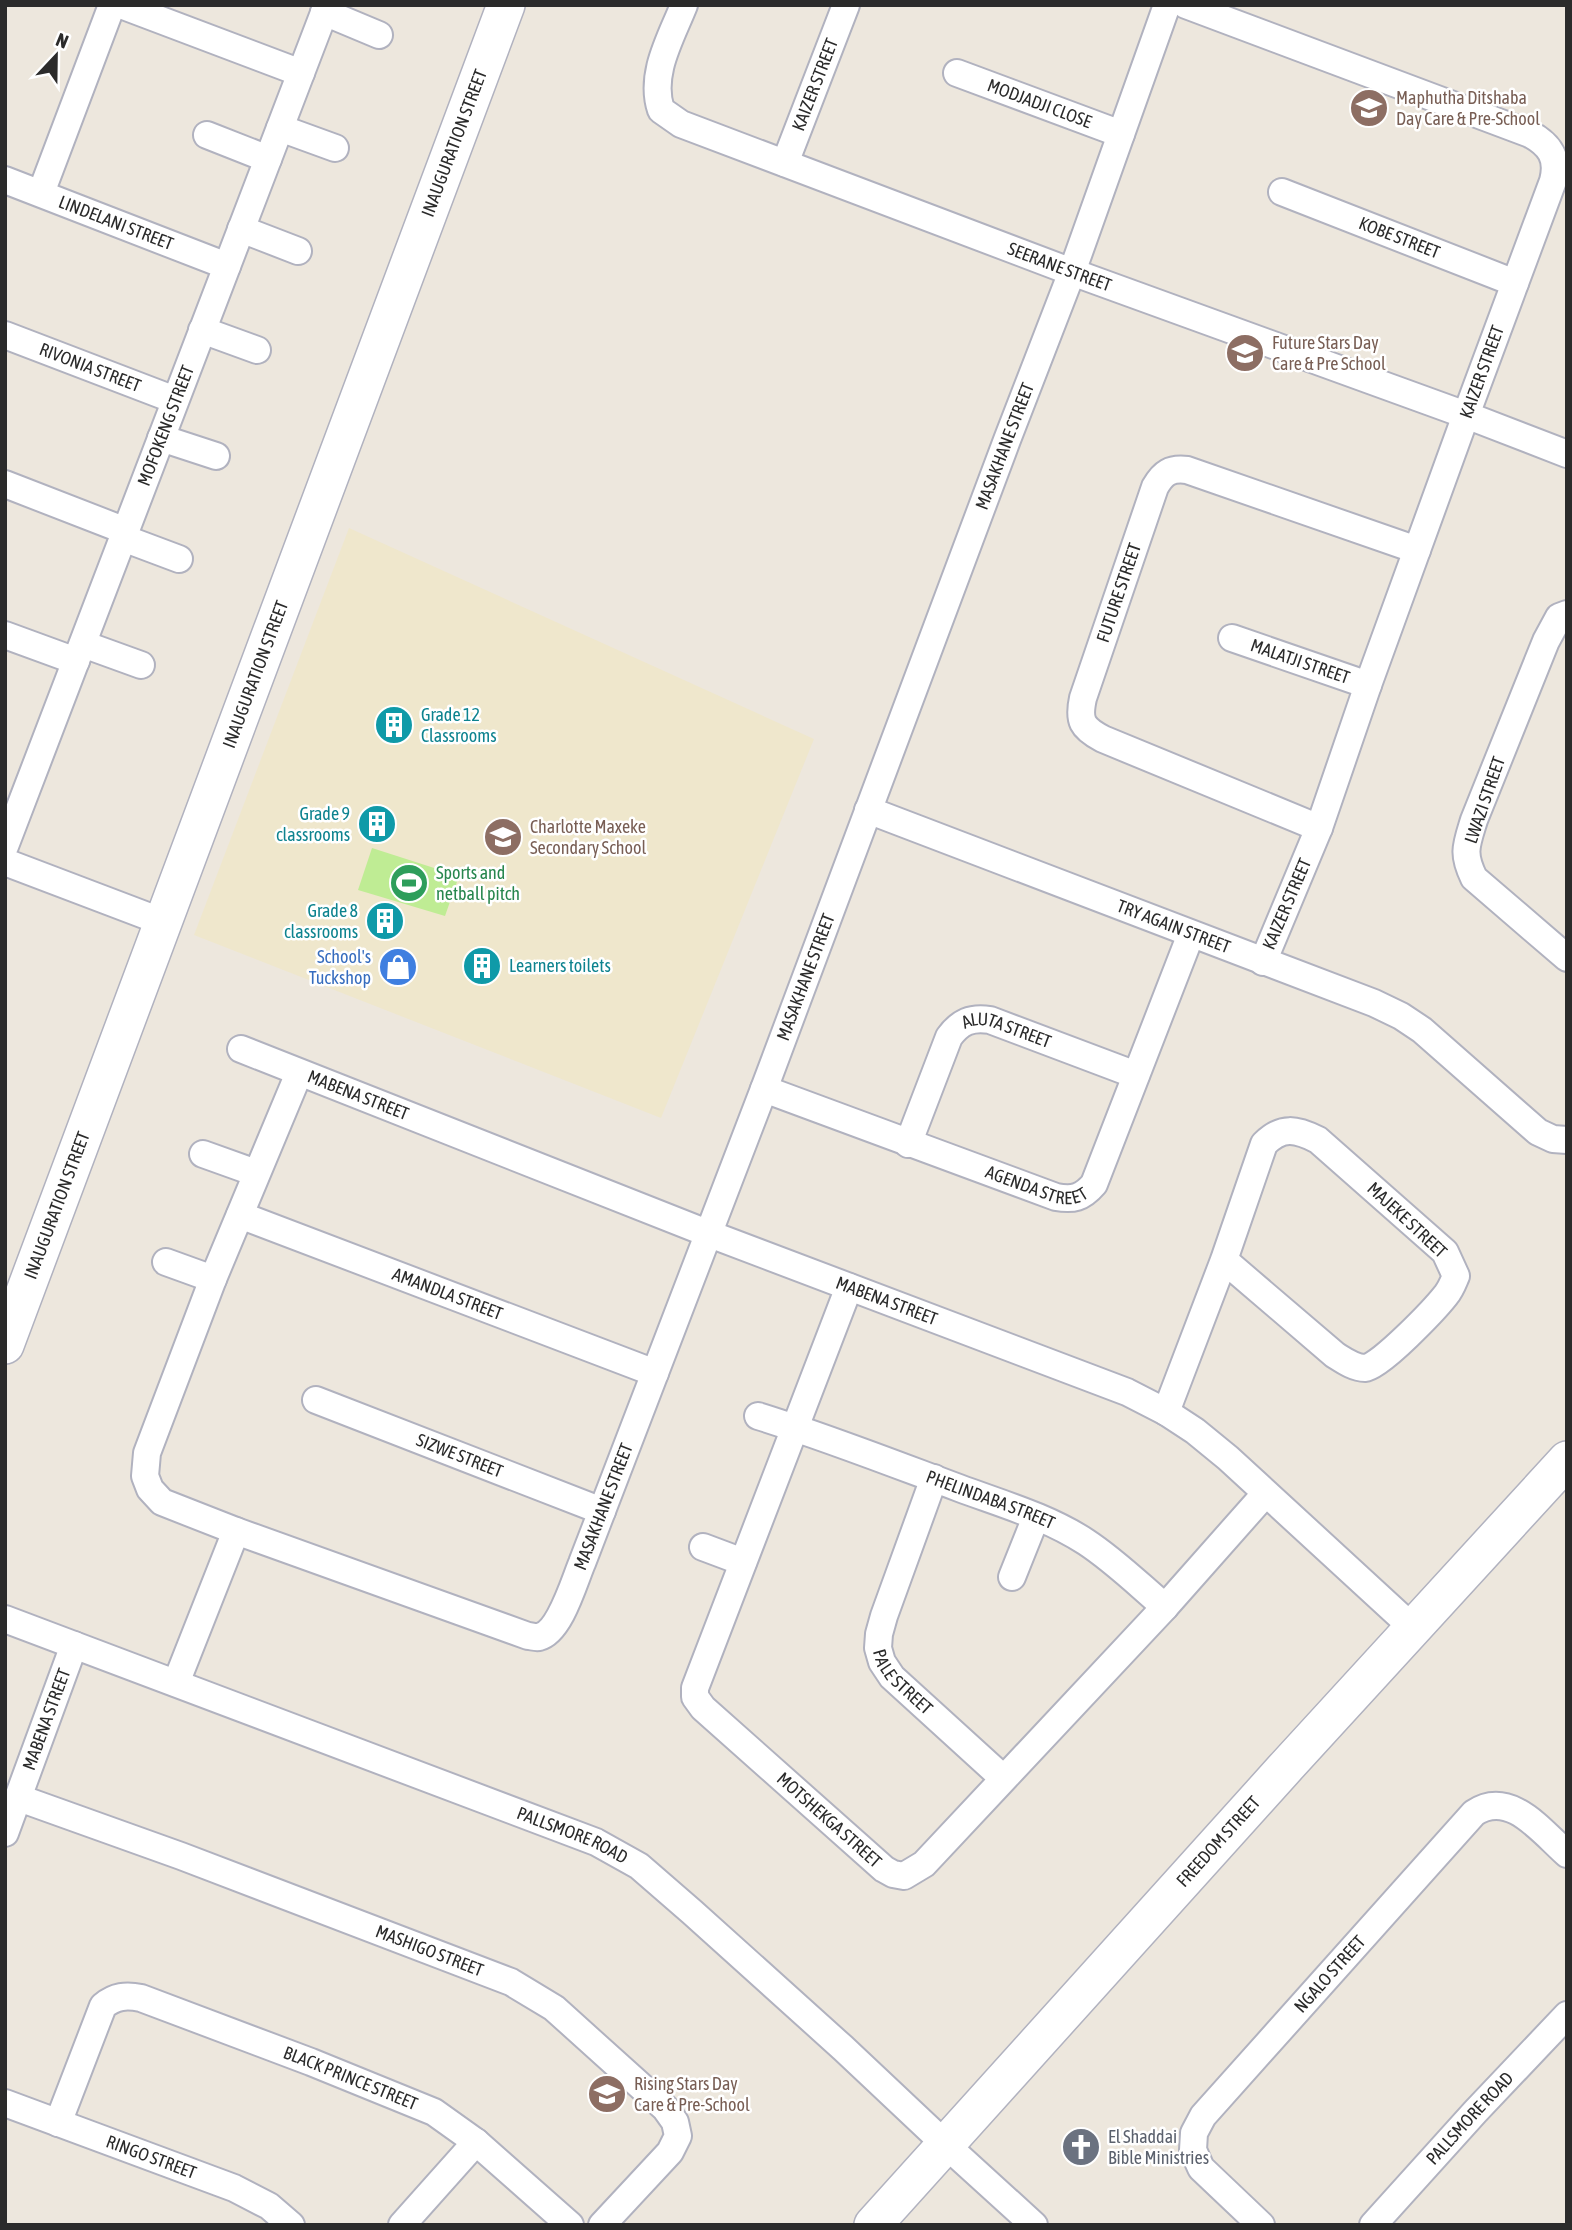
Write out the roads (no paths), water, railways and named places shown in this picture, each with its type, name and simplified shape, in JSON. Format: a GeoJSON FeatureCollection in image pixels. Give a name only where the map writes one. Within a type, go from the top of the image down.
{"type":"FeatureCollection","features":[{"type":"Feature","properties":{"kind":"street"},"geometry":{"type":"LineString","coordinates":[[41,193],[112,5]]}},
{"type":"Feature","properties":{"kind":"street"},"geometry":{"type":"LineString","coordinates":[[121,5],[301,73]]}},
{"type":"Feature","properties":{"kind":"street","name":"INAUGURATION STREET"},"geometry":{"type":"LineString","coordinates":[[5,1345],[506,5]]}},
{"type":"Feature","properties":{"kind":"street","name":"SEERANE STREET"},"geometry":{"type":"LineString","coordinates":[[684,5],[658,75],[656,88],[661,110],[694,130],[1567,454]]}},
{"type":"Feature","properties":{"kind":"street","name":"KAIZER STREET"},"geometry":{"type":"LineString","coordinates":[[785,163],[846,5]]}},
{"type":"Feature","properties":{"kind":"street","name":"MASAKHANE STREET"},"geometry":{"type":"LineString","coordinates":[[162,1502],[528,1636],[540,1637],[559,1619],[764,1089],[1072,272],[1167,5]]}},
{"type":"Feature","properties":{"kind":"street","name":"KAIZER STREET"},"geometry":{"type":"LineString","coordinates":[[1186,5],[1530,134],[1541,140],[1553,155],[1555,172],[1368,685],[1319,828],[1263,962]]}},
{"type":"Feature","properties":{"kind":"street"},"geometry":{"type":"LineString","coordinates":[[325,9],[379,35]]}},
{"type":"Feature","properties":{"kind":"street","name":"MOFOKENG STREET"},"geometry":{"type":"LineString","coordinates":[[5,846],[325,9]]}},
{"type":"Feature","properties":{"kind":"street","name":"MODJADJI CLOSE"},"geometry":{"type":"LineString","coordinates":[[957,73],[1121,134]]}},
{"type":"Feature","properties":{"kind":"street"},"geometry":{"type":"LineString","coordinates":[[280,128],[335,148]]}},
{"type":"Feature","properties":{"kind":"street"},"geometry":{"type":"LineString","coordinates":[[206,135],[268,159]]}},
{"type":"Feature","properties":{"kind":"street","name":"LINDELANI STREET"},"geometry":{"type":"LineString","coordinates":[[5,180],[227,267]]}},
{"type":"Feature","properties":{"kind":"street","name":"KOBE STREET"},"geometry":{"type":"LineString","coordinates":[[1282,192],[1515,283]]}},
{"type":"Feature","properties":{"kind":"street"},"geometry":{"type":"LineString","coordinates":[[241,229],[298,250]]}},
{"type":"Feature","properties":{"kind":"street"},"geometry":{"type":"LineString","coordinates":[[202,330],[257,350]]}},
{"type":"Feature","properties":{"kind":"street","name":"RIVONIA STREET"},"geometry":{"type":"LineString","coordinates":[[5,335],[175,400]]}},
{"type":"Feature","properties":{"kind":"street"},"geometry":{"type":"LineString","coordinates":[[161,438],[216,456]]}},
{"type":"Feature","properties":{"kind":"street","name":"FUTURE STREET"},"geometry":{"type":"LineString","coordinates":[[1319,828],[1103,739],[1084,727],[1080,719],[1083,698],[1155,487],[1167,471],[1186,470],[1417,550]]}},
{"type":"Feature","properties":{"kind":"street"},"geometry":{"type":"LineString","coordinates":[[5,484],[179,559]]}},
{"type":"Feature","properties":{"kind":"street","name":"LWAZI STREET"},"geometry":{"type":"LineString","coordinates":[[1567,614],[1559,617],[1546,641],[1474,820],[1467,842],[1466,862],[1474,878],[1567,958]]}},
{"type":"Feature","properties":{"kind":"street"},"geometry":{"type":"LineString","coordinates":[[5,635],[141,665]]}},
{"type":"Feature","properties":{"kind":"street","name":"MALATJI STREET"},"geometry":{"type":"LineString","coordinates":[[1232,638],[1368,685]]}},
{"type":"Feature","properties":{"kind":"street","name":"TRY AGAIN STREET"},"geometry":{"type":"LineString","coordinates":[[868,810],[1374,1003],[1422,1030],[1525,1123],[1553,1139],[1567,1140]]}},
{"type":"Feature","properties":{"kind":"street"},"geometry":{"type":"LineString","coordinates":[[5,862],[163,922]]}},
{"type":"Feature","properties":{"kind":"street","name":"AGENDA STREET"},"geometry":{"type":"LineString","coordinates":[[764,1089],[1056,1197],[1078,1198],[1094,1184],[1191,934]]}},
{"type":"Feature","properties":{"kind":"street","name":"ALUTA STREET"},"geometry":{"type":"LineString","coordinates":[[908,1144],[949,1037],[956,1027],[966,1020],[990,1020],[1136,1075]]}},
{"type":"Feature","properties":{"kind":"street","name":"MABENA STREET"},"geometry":{"type":"LineString","coordinates":[[241,1049],[707,1233],[1127,1392],[1166,1412],[1228,1458],[1414,1629]]}},
{"type":"Feature","properties":{"kind":"street","name":"MABENA STREET"},"geometry":{"type":"LineString","coordinates":[[162,1502],[150,1489],[145,1476],[147,1452],[256,1173],[299,1073]]}},
{"type":"Feature","properties":{"kind":"street","name":"MAJEKE STREET"},"geometry":{"type":"LineString","coordinates":[[1166,1412],[1224,1260],[1264,1144],[1274,1134],[1288,1131],[1305,1133],[1318,1140],[1445,1252],[1456,1276],[1445,1297],[1390,1352],[1377,1363],[1365,1368],[1349,1363],[1335,1354],[1224,1260]]}},
{"type":"Feature","properties":{"kind":"street"},"geometry":{"type":"LineString","coordinates":[[203,1154],[256,1173]]}},
{"type":"Feature","properties":{"kind":"street","name":"AMANDLA STREET"},"geometry":{"type":"LineString","coordinates":[[240,1215],[655,1373]]}},
{"type":"Feature","properties":{"kind":"street"},"geometry":{"type":"LineString","coordinates":[[166,1262],[214,1279]]}},
{"type":"Feature","properties":{"kind":"street","name":"MOTSHEKGA STREET"},"geometry":{"type":"LineString","coordinates":[[849,1287],[695,1688],[695,1697],[703,1708],[884,1869],[893,1874],[904,1876],[924,1864],[1165,1607],[1265,1494]]}},
{"type":"Feature","properties":{"kind":"street","name":"SIZWE STREET"},"geometry":{"type":"LineString","coordinates":[[316,1400],[602,1511]]}},
{"type":"Feature","properties":{"kind":"street","name":"PHELINDABA STREET"},"geometry":{"type":"LineString","coordinates":[[758,1416],[1037,1517],[1087,1543],[1165,1607]]}},
{"type":"Feature","properties":{"kind":"street","name":"FREEDOM STREET"},"geometry":{"type":"LineString","coordinates":[[873,2225],[1567,1460]]}},
{"type":"Feature","properties":{"kind":"street","name":"PALE STREET"},"geometry":{"type":"LineString","coordinates":[[934,1478],[884,1616],[878,1648],[882,1662],[892,1677],[1003,1778]]}},
{"type":"Feature","properties":{"kind":"street"},"geometry":{"type":"LineString","coordinates":[[1012,1577],[1037,1517]]}},
{"type":"Feature","properties":{"kind":"street"},"geometry":{"type":"LineString","coordinates":[[176,1683],[236,1531]]}},
{"type":"Feature","properties":{"kind":"street"},"geometry":{"type":"LineString","coordinates":[[703,1546],[743,1562]]}},
{"type":"Feature","properties":{"kind":"street","name":"PALLSMORE ROAD"},"geometry":{"type":"LineString","coordinates":[[5,1619],[596,1842],[620,1854],[639,1866],[692,1912],[1034,2225]]}},
{"type":"Feature","properties":{"kind":"street","name":"MABENA STREET"},"geometry":{"type":"LineString","coordinates":[[5,1833],[74,1645]]}},
{"type":"Feature","properties":{"kind":"street","name":"MASHIGO STREET"},"geometry":{"type":"LineString","coordinates":[[19,1798],[181,1856],[511,1982],[554,2008],[665,2108],[675,2122],[678,2136],[670,2152],[602,2225]]}},
{"type":"Feature","properties":{"kind":"street","name":"NGALO STREET"},"geometry":{"type":"LineString","coordinates":[[1261,2225],[1201,2168],[1193,2150],[1194,2133],[1203,2116],[1474,1813],[1485,1805],[1499,1804],[1522,1814],[1567,1854]]}},
{"type":"Feature","properties":{"kind":"street","name":"BLACK PRINCE STREET"},"geometry":{"type":"LineString","coordinates":[[58,2123],[103,2006],[119,1997],[141,1998],[312,2062],[444,2118],[476,2142],[570,2225]]}},
{"type":"Feature","properties":{"kind":"street","name":"PALLSMORE ROAD"},"geometry":{"type":"LineString","coordinates":[[1373,2225],[1567,2015]]}},
{"type":"Feature","properties":{"kind":"street","name":"RINGO STREET"},"geometry":{"type":"LineString","coordinates":[[5,2103],[234,2188],[269,2206],[290,2225]]}},
{"type":"Feature","properties":{"kind":"street"},"geometry":{"type":"LineString","coordinates":[[402,2225],[476,2142]]}},
{"type":"Feature","properties":{"kind":"place","name":"Maphutha Ditshaba Day Care & Pre-School"},"geometry":{"type":"Point","coordinates":[1369,108]}},
{"type":"Feature","properties":{"kind":"place","name":"Future Stars Day Care & Pre School"},"geometry":{"type":"Point","coordinates":[1245,353]}},
{"type":"Feature","properties":{"kind":"place","name":"Grade 12 Classrooms"},"geometry":{"type":"Point","coordinates":[394,725]}},
{"type":"Feature","properties":{"kind":"place","name":"Grade 9 classrooms"},"geometry":{"type":"Point","coordinates":[377,824]}},
{"type":"Feature","properties":{"kind":"place","name":"Charlotte Maxeke Secondary School"},"geometry":{"type":"Point","coordinates":[503,837]}},
{"type":"Feature","properties":{"kind":"place","name":"Sports and netball pitch"},"geometry":{"type":"Point","coordinates":[409,883]}},
{"type":"Feature","properties":{"kind":"place","name":"Grade 8 classrooms"},"geometry":{"type":"Point","coordinates":[385,921]}},
{"type":"Feature","properties":{"kind":"place","name":"Learners toilets"},"geometry":{"type":"Point","coordinates":[482,966]}},
{"type":"Feature","properties":{"kind":"place","name":"School's Tuckshop"},"geometry":{"type":"Point","coordinates":[398,967]}},
{"type":"Feature","properties":{"kind":"place","name":"Rising Stars Day Care & Pre-School"},"geometry":{"type":"Point","coordinates":[607,2094]}},
{"type":"Feature","properties":{"kind":"place","name":"El Shaddai Bible Ministries"},"geometry":{"type":"Point","coordinates":[1081,2147]}}]}
